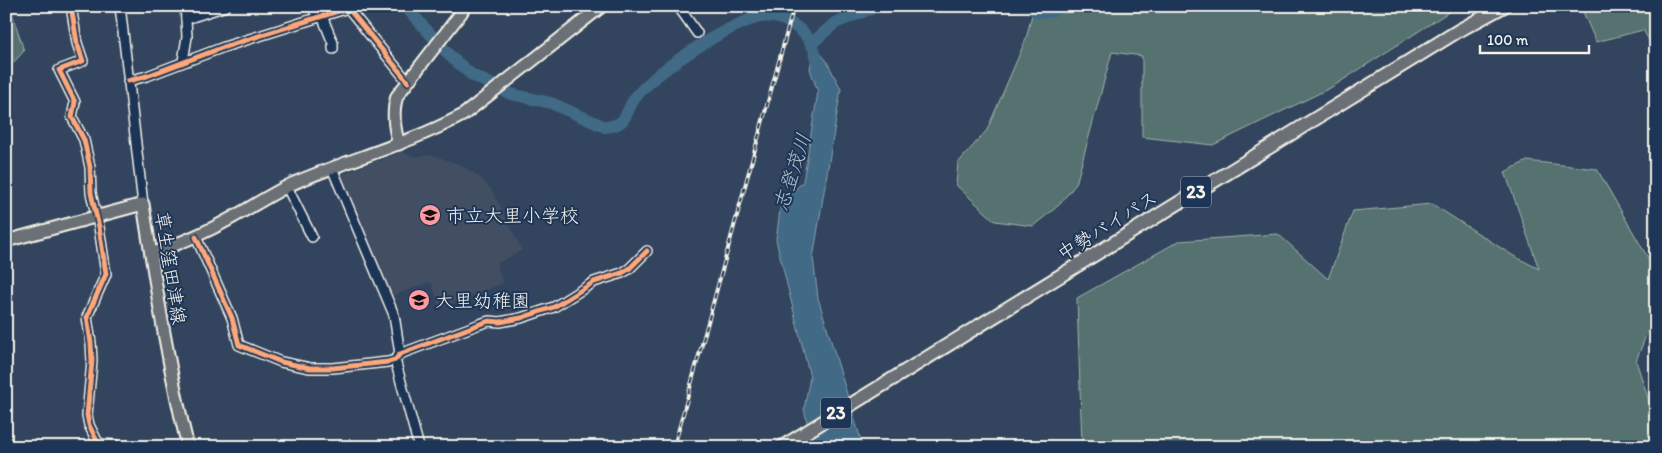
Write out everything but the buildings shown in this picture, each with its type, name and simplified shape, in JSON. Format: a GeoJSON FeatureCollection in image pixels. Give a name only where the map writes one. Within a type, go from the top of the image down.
{"type":"FeatureCollection","features":[{"type":"Feature","properties":{"kind":"highway","name":"中勢バイパス"},"geometry":{"type":"LineString","coordinates":[[782,447],[1450,36],[1504,6]]}},
{"type":"Feature","properties":{"kind":"main road"},"geometry":{"type":"LineString","coordinates":[[400,144],[394,127],[394,104],[397,96],[462,13],[465,6]]}},
{"type":"Feature","properties":{"kind":"main road"},"geometry":{"type":"LineString","coordinates":[[151,254],[196,237],[287,187],[332,168],[400,144],[463,115],[602,6]]}},
{"type":"Feature","properties":{"kind":"main road","name":"草生窪田津線"},"geometry":{"type":"LineString","coordinates":[[6,241],[143,204],[164,335],[188,447]]}},
{"type":"Feature","properties":{"kind":"street"},"geometry":{"type":"LineString","coordinates":[[71,6],[77,43],[83,61],[60,70],[75,102],[72,117],[84,140],[90,167],[91,193],[97,217],[106,274],[87,317],[92,361],[87,415],[89,425],[97,441],[101,444],[115,445],[116,447]]}},
{"type":"Feature","properties":{"kind":"street"},"geometry":{"type":"LineString","coordinates":[[120,6],[143,204]]}},
{"type":"Feature","properties":{"kind":"street"},"geometry":{"type":"LineString","coordinates":[[183,61],[188,37],[185,6]]}},
{"type":"Feature","properties":{"kind":"street"},"geometry":{"type":"LineString","coordinates":[[186,19],[226,6]]}},
{"type":"Feature","properties":{"kind":"street"},"geometry":{"type":"LineString","coordinates":[[312,6],[320,16],[333,43],[333,50]]}},
{"type":"Feature","properties":{"kind":"street"},"geometry":{"type":"LineString","coordinates":[[678,6],[697,32]]}},
{"type":"Feature","properties":{"kind":"street"},"geometry":{"type":"LineString","coordinates":[[128,80],[147,76],[183,61],[348,8],[408,82]]}},
{"type":"Feature","properties":{"kind":"street"},"geometry":{"type":"LineString","coordinates":[[332,168],[394,314],[398,357],[419,447]]}},
{"type":"Feature","properties":{"kind":"street"},"geometry":{"type":"LineString","coordinates":[[287,187],[312,237]]}},
{"type":"Feature","properties":{"kind":"street"},"geometry":{"type":"LineString","coordinates":[[196,237],[232,318],[237,343],[242,347],[281,362],[319,369],[371,365],[398,357],[486,322],[500,322],[521,318],[554,307],[594,282],[622,273],[647,251]]}},
{"type":"Feature","properties":{"kind":"shaded area"},"geometry":{"type":"Polygon","coordinates":[[[814,46],[826,60],[841,89],[813,258],[818,298],[863,447],[813,447],[804,409],[810,377],[776,240],[781,203],[803,182],[818,92],[810,69],[814,46]]]}},
{"type":"Feature","properties":{"kind":"shaded area","name":"市立大里小学校"},"geometry":{"type":"Polygon","coordinates":[[[401,152],[415,157],[432,155],[461,165],[479,177],[491,189],[522,250],[496,264],[503,283],[440,308],[431,281],[392,296],[390,291],[386,291],[338,176],[401,152]]]}},
{"type":"Feature","properties":{"kind":"green space"},"geometry":{"type":"Polygon","coordinates":[[[6,6],[10,6],[24,51],[13,63],[6,64],[6,6]]]}},
{"type":"Feature","properties":{"kind":"green space"},"geometry":{"type":"Polygon","coordinates":[[[1034,6],[1458,6],[1332,87],[1213,145],[1142,137],[1142,56],[1112,52],[1076,184],[1058,206],[1033,226],[995,221],[956,185],[958,163],[987,130],[1026,39],[1034,6]]]}},
{"type":"Feature","properties":{"kind":"green space"},"geometry":{"type":"Polygon","coordinates":[[[1579,6],[1656,6],[1656,52],[1643,30],[1596,42],[1579,6]]]}},
{"type":"Feature","properties":{"kind":"green space"},"geometry":{"type":"Polygon","coordinates":[[[1527,161],[1597,169],[1656,272],[1656,310],[1636,361],[1656,422],[1656,447],[1082,447],[1077,298],[1179,241],[1278,234],[1328,279],[1353,211],[1432,204],[1512,255],[1539,269],[1505,172],[1527,161]]]}},
{"type":"Feature","properties":{"kind":"waterway","name":"志登茂川"},"geometry":{"type":"LineString","coordinates":[[405,6],[451,57],[472,75],[511,94],[551,103],[605,127],[613,126],[622,121],[637,95],[671,65],[714,37],[754,18],[775,17],[789,22],[802,31],[811,43],[818,65]]}},
{"type":"Feature","properties":{"kind":"waterway"},"geometry":{"type":"LineString","coordinates":[[811,44],[835,23],[878,6]]}},
{"type":"Feature","properties":{"kind":"waterway"},"geometry":{"type":"LineString","coordinates":[[1033,6],[1035,11],[1042,12],[1053,11],[1063,6]]}},
{"type":"Feature","properties":{"kind":"railway"},"geometry":{"type":"LineString","coordinates":[[674,447],[794,6]]}},
{"type":"Feature","properties":{"kind":"cycle path"},"geometry":{"type":"LineString","coordinates":[[71,6],[77,43],[83,61],[59,70],[75,102],[72,117],[84,140],[90,167],[91,193],[99,227],[106,274],[87,317],[92,361],[87,415],[89,425],[97,441],[101,444],[115,445],[116,447]]}},
{"type":"Feature","properties":{"kind":"cycle path"},"geometry":{"type":"LineString","coordinates":[[128,81],[147,76],[224,47],[348,8],[408,82]]}},
{"type":"Feature","properties":{"kind":"cycle path"},"geometry":{"type":"LineString","coordinates":[[196,237],[232,318],[239,345],[281,362],[310,368],[333,368],[388,362],[395,360],[400,354],[489,321],[500,322],[521,318],[554,307],[594,282],[629,269],[647,251]]}},
{"type":"Feature","properties":{"kind":"place","name":"市立大里小学校"},"geometry":{"type":"Point","coordinates":[430,215]}},
{"type":"Feature","properties":{"kind":"place","name":"大里幼稚園"},"geometry":{"type":"Point","coordinates":[419,300]}}]}
